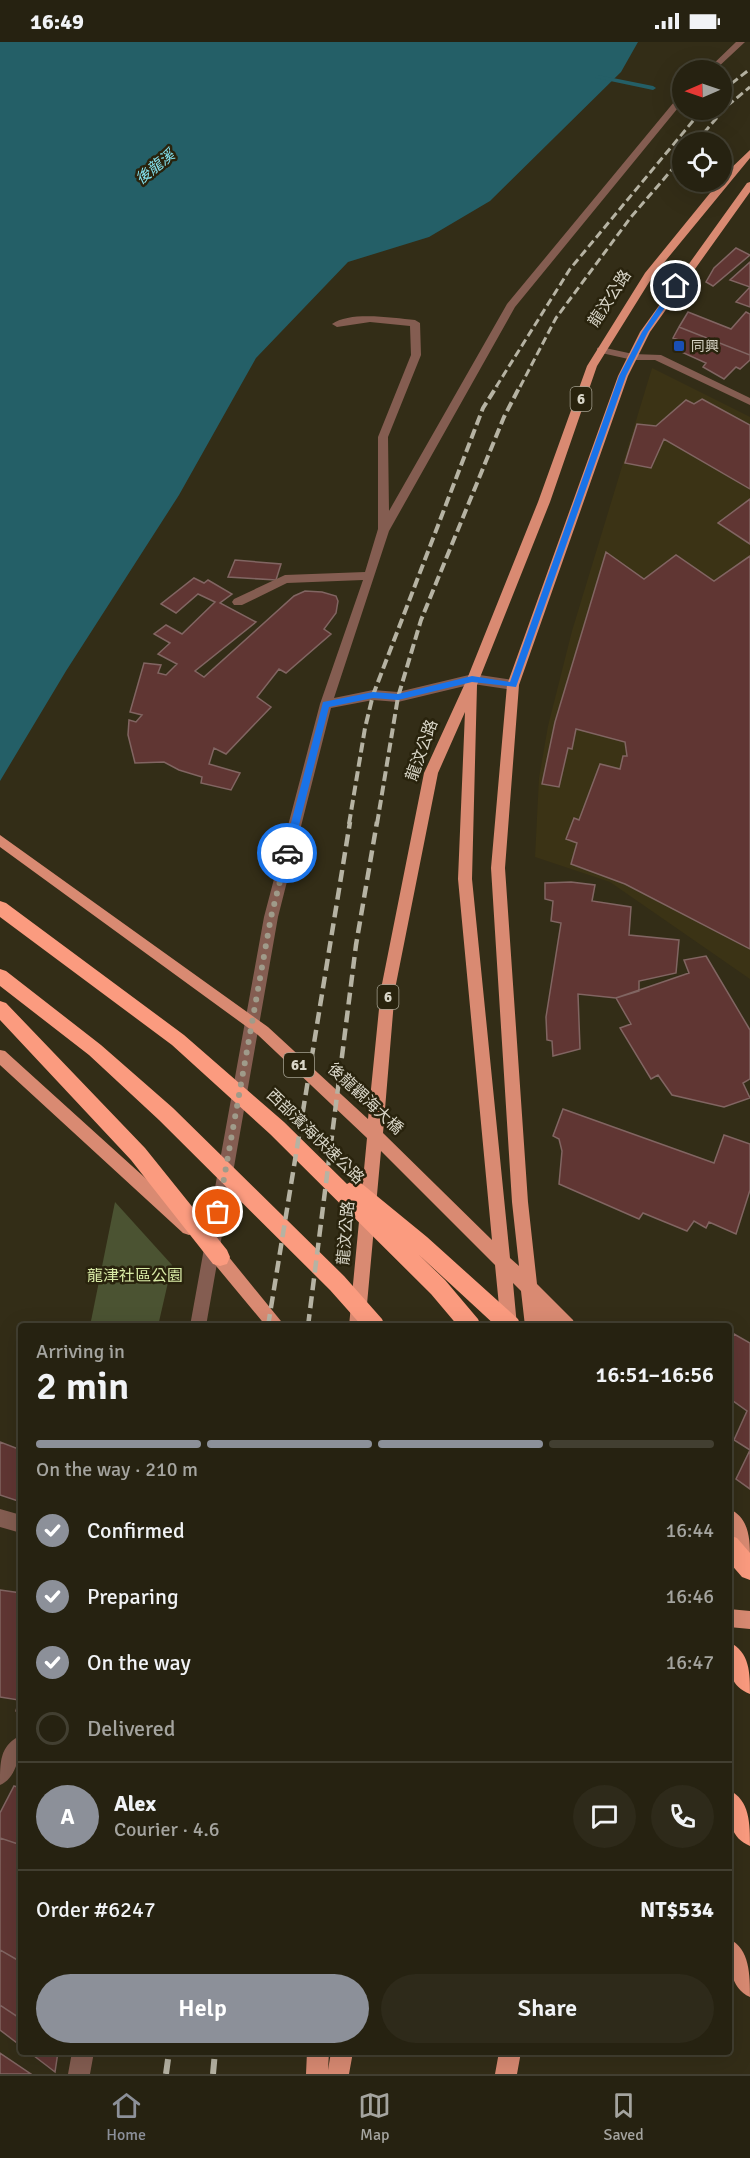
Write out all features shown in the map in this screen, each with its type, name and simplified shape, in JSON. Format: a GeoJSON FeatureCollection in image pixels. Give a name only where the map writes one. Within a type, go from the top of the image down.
{"type":"FeatureCollection","features":[{"type":"Feature","properties":{"kind":"highway","name":"西部濱海快速公路"},"geometry":{"type":"LineString","coordinates":[[0,908],[178,1040],[278,1128],[438,1287],[468,1323]]}},
{"type":"Feature","properties":{"kind":"highway"},"geometry":{"type":"LineString","coordinates":[[0,976],[95,1050],[166,1114],[337,1282],[372,1323]]}},
{"type":"Feature","properties":{"kind":"highway"},"geometry":{"type":"LineString","coordinates":[[0,1008],[138,1154],[220,1257]]}},
{"type":"Feature","properties":{"kind":"highway"},"geometry":{"type":"LineString","coordinates":[[278,1128],[420,1243],[507,1323]]}},
{"type":"Feature","properties":{"kind":"highway"},"geometry":{"type":"LineString","coordinates":[[732,1549],[750,1569]]}},
{"type":"Feature","properties":{"kind":"highway"},"geometry":{"type":"LineString","coordinates":[[732,1657],[750,1683]]}},
{"type":"Feature","properties":{"kind":"highway"},"geometry":{"type":"LineString","coordinates":[[732,1807],[750,1834]]}},
{"type":"Feature","properties":{"kind":"main road","name":"龍汶公路"},"geometry":{"type":"LineString","coordinates":[[357,1323],[388,989],[431,773],[544,502],[592,366],[649,275],[730,174],[750,153]]}},
{"type":"Feature","properties":{"kind":"main road","name":"6"},"geometry":{"type":"LineString","coordinates":[[533,1323],[520,1202],[498,868],[513,685],[623,376],[645,332],[750,185]]}},
{"type":"Feature","properties":{"kind":"main road"},"geometry":{"type":"LineString","coordinates":[[472,679],[465,879],[510,1323]]}},
{"type":"Feature","properties":{"kind":"main road","name":"後龍觀海大橋"},"geometry":{"type":"LineString","coordinates":[[0,840],[263,1031],[415,1173],[564,1323]]}},
{"type":"Feature","properties":{"kind":"main road"},"geometry":{"type":"LineString","coordinates":[[0,1056],[220,1257],[275,1323]]}},
{"type":"Feature","properties":{"kind":"main road"},"geometry":{"type":"LineString","coordinates":[[520,1202],[543,1323]]}},
{"type":"Feature","properties":{"kind":"main road"},"geometry":{"type":"LineString","coordinates":[[732,1522],[750,1548]]}},
{"type":"Feature","properties":{"kind":"main road"},"geometry":{"type":"LineString","coordinates":[[732,1539],[750,1542]]}},
{"type":"Feature","properties":{"kind":"main road"},"geometry":{"type":"LineString","coordinates":[[732,1553],[750,1553]]}},
{"type":"Feature","properties":{"kind":"main road"},"geometry":{"type":"LineString","coordinates":[[732,1618],[750,1620]]}},
{"type":"Feature","properties":{"kind":"main road"},"geometry":{"type":"LineString","coordinates":[[732,1954],[750,1986]]}},
{"type":"Feature","properties":{"kind":"main road"},"geometry":{"type":"LineString","coordinates":[[317,2074],[318,2055]]}},
{"type":"Feature","properties":{"kind":"main road"},"geometry":{"type":"LineString","coordinates":[[338,2074],[341,2055]]}},
{"type":"Feature","properties":{"kind":"lane"},"geometry":{"type":"LineString","coordinates":[[722,60],[741,42]]}},
{"type":"Feature","properties":{"kind":"lane"},"geometry":{"type":"LineString","coordinates":[[199,1323],[271,917],[326,704],[383,531],[511,306],[672,110]]}},
{"type":"Feature","properties":{"kind":"lane"},"geometry":{"type":"LineString","coordinates":[[337,324],[370,319],[415,323],[416,356],[383,437],[383,531]]}},
{"type":"Feature","properties":{"kind":"lane"},"geometry":{"type":"LineString","coordinates":[[601,350],[633,357],[657,357],[750,402]]}},
{"type":"Feature","properties":{"kind":"lane"},"geometry":{"type":"LineString","coordinates":[[238,602],[285,579],[370,576]]}},
{"type":"Feature","properties":{"kind":"lane"},"geometry":{"type":"LineString","coordinates":[[326,704],[373,695],[398,697],[472,679],[513,685]]}},
{"type":"Feature","properties":{"kind":"lane"},"geometry":{"type":"LineString","coordinates":[[0,1518],[18,1523]]}},
{"type":"Feature","properties":{"kind":"lane"},"geometry":{"type":"LineString","coordinates":[[0,1775],[13,1749],[18,1746]]}},
{"type":"Feature","properties":{"kind":"lane"},"geometry":{"type":"LineString","coordinates":[[79,2074],[82,2055]]}},
{"type":"Feature","properties":{"kind":"shaded area"},"geometry":{"type":"Polygon","coordinates":[[[652,368],[750,417],[750,979],[610,882],[535,857],[539,778],[548,726],[572,631],[652,368]]]}},
{"type":"Feature","properties":{"kind":"green space","name":"龍津社區公園"},"geometry":{"type":"Polygon","coordinates":[[[115,1202],[172,1265],[159,1323],[91,1323],[115,1202]]]}},
{"type":"Feature","properties":{"kind":"water","name":"後龍溪"},"geometry":{"type":"Polygon","coordinates":[[[0,42],[638,42],[621,72],[490,201],[429,237],[348,262],[256,358],[179,495],[66,671],[0,781],[0,42]]]}},
{"type":"Feature","properties":{"kind":"building"},"geometry":{"type":"Polygon","coordinates":[[[736,248],[750,255],[713,286],[706,282],[714,268],[736,248]]]}},
{"type":"Feature","properties":{"kind":"building"},"geometry":{"type":"Polygon","coordinates":[[[750,262],[750,287],[730,280],[750,262]]]}},
{"type":"Feature","properties":{"kind":"building"},"geometry":{"type":"Polygon","coordinates":[[[750,287],[750,307],[736,302],[750,287]]]}},
{"type":"Feature","properties":{"kind":"building"},"geometry":{"type":"Polygon","coordinates":[[[688,312],[731,329],[746,312],[750,314],[750,355],[679,327],[688,312]]]}},
{"type":"Feature","properties":{"kind":"building"},"geometry":{"type":"Polygon","coordinates":[[[679,327],[750,355],[750,360],[740,369],[736,367],[724,379],[703,367],[706,363],[675,349],[682,341],[673,338],[679,327]]]}},
{"type":"Feature","properties":{"kind":"building"},"geometry":{"type":"Polygon","coordinates":[[[702,399],[750,425],[750,489],[664,439],[651,468],[625,463],[637,424],[656,426],[686,400],[694,404],[702,399]]]}},
{"type":"Feature","properties":{"kind":"building"},"geometry":{"type":"Polygon","coordinates":[[[750,499],[750,544],[718,523],[750,499]]]}},
{"type":"Feature","properties":{"kind":"building"},"geometry":{"type":"Polygon","coordinates":[[[606,552],[644,579],[676,555],[714,581],[750,556],[750,949],[625,884],[571,864],[577,843],[566,839],[574,818],[579,820],[600,764],[620,769],[623,756],[627,756],[625,742],[576,729],[572,749],[568,748],[559,787],[542,784],[555,722],[606,552]]]}},
{"type":"Feature","properties":{"kind":"building"},"geometry":{"type":"Polygon","coordinates":[[[235,560],[281,564],[276,580],[228,577],[235,560]]]}},
{"type":"Feature","properties":{"kind":"building"},"geometry":{"type":"Polygon","coordinates":[[[194,578],[204,583],[208,580],[232,594],[220,603],[256,622],[195,671],[204,677],[294,596],[305,591],[322,592],[336,596],[338,601],[336,613],[324,629],[331,634],[286,673],[279,669],[257,697],[271,707],[226,754],[214,748],[209,764],[240,773],[231,790],[201,783],[202,777],[179,770],[164,762],[135,763],[128,735],[129,720],[136,722],[142,715],[130,712],[144,663],[161,665],[158,673],[166,675],[177,664],[158,654],[170,643],[154,634],[166,625],[182,634],[215,602],[198,594],[176,613],[161,604],[194,578]]]}},
{"type":"Feature","properties":{"kind":"building"},"geometry":{"type":"Polygon","coordinates":[[[571,882],[595,885],[592,901],[631,907],[629,935],[679,940],[676,973],[639,981],[639,991],[616,998],[578,994],[580,1049],[553,1056],[552,1041],[547,1040],[546,1017],[561,923],[551,921],[553,901],[545,899],[545,883],[571,882]]]}},
{"type":"Feature","properties":{"kind":"building"},"geometry":{"type":"Polygon","coordinates":[[[706,956],[750,1030],[750,1079],[743,1083],[750,1098],[724,1107],[672,1095],[658,1075],[651,1079],[620,1028],[631,1024],[616,998],[689,973],[684,960],[706,956]]]}},
{"type":"Feature","properties":{"kind":"building"},"geometry":{"type":"Polygon","coordinates":[[[563,1109],[714,1163],[724,1135],[750,1144],[750,1190],[736,1234],[709,1222],[706,1228],[694,1221],[687,1231],[643,1213],[639,1219],[559,1184],[562,1151],[559,1139],[553,1136],[563,1109]]]}},
{"type":"Feature","properties":{"kind":"building"},"geometry":{"type":"Polygon","coordinates":[[[734,1334],[750,1343],[750,1450],[734,1440],[747,1411],[732,1400],[732,1337],[734,1334]]]}},
{"type":"Feature","properties":{"kind":"building"},"geometry":{"type":"Polygon","coordinates":[[[0,1442],[18,1449],[18,1501],[0,1495],[0,1442]]]}},
{"type":"Feature","properties":{"kind":"building"},"geometry":{"type":"Polygon","coordinates":[[[750,1450],[750,1489],[736,1479],[750,1450]]]}},
{"type":"Feature","properties":{"kind":"building"},"geometry":{"type":"Polygon","coordinates":[[[0,1590],[18,1593],[18,1700],[0,1697],[0,1590]]]}},
{"type":"Feature","properties":{"kind":"building"},"geometry":{"type":"Polygon","coordinates":[[[14,1786],[18,1787],[18,1844],[0,1838],[0,1813],[14,1786]]]}},
{"type":"Feature","properties":{"kind":"building"},"geometry":{"type":"Polygon","coordinates":[[[0,1838],[18,1844],[18,1960],[0,1950],[0,1838]]]}},
{"type":"Feature","properties":{"kind":"building"},"geometry":{"type":"Polygon","coordinates":[[[0,1950],[18,1960],[18,2017],[0,2005],[0,1950]]]}},
{"type":"Feature","properties":{"kind":"building"},"geometry":{"type":"Polygon","coordinates":[[[0,2005],[18,2017],[18,2044],[0,2030],[0,2005]]]}},
{"type":"Feature","properties":{"kind":"building"},"geometry":{"type":"Polygon","coordinates":[[[0,2053],[31,2074],[0,2074],[0,2053]]]}},
{"type":"Feature","properties":{"kind":"building"},"geometry":{"type":"Polygon","coordinates":[[[33,2055],[58,2055],[55,2072],[33,2055]]]}},
{"type":"Feature","properties":{"kind":"waterway"},"geometry":{"type":"LineString","coordinates":[[598,77],[653,88]]}},
{"type":"Feature","properties":{"kind":"railway"},"geometry":{"type":"LineString","coordinates":[[732,83],[750,69]]}},
{"type":"Feature","properties":{"kind":"railway"},"geometry":{"type":"LineString","coordinates":[[705,132],[727,106],[750,87]]}},
{"type":"Feature","properties":{"kind":"railway"},"geometry":{"type":"LineString","coordinates":[[496,387],[570,269],[694,120]]}},
{"type":"Feature","properties":{"kind":"railway"},"geometry":{"type":"LineString","coordinates":[[520,387],[556,318],[631,217],[672,170]]}},
{"type":"Feature","properties":{"kind":"railway"},"geometry":{"type":"LineString","coordinates":[[349,824],[365,728],[373,695],[483,408],[497,386]]}},
{"type":"Feature","properties":{"kind":"railway"},"geometry":{"type":"LineString","coordinates":[[377,824],[398,697],[421,620],[504,417],[520,386]]}},
{"type":"Feature","properties":{"kind":"railway"},"geometry":{"type":"LineString","coordinates":[[268,1323],[350,822]]}},
{"type":"Feature","properties":{"kind":"railway"},"geometry":{"type":"LineString","coordinates":[[308,1323],[356,945],[377,822]]}},
{"type":"Feature","properties":{"kind":"railway"},"geometry":{"type":"LineString","coordinates":[[166,2074],[169,2055]]}},
{"type":"Feature","properties":{"kind":"railway"},"geometry":{"type":"LineString","coordinates":[[213,2074],[215,2055]]}},
{"type":"Feature","properties":{"kind":"way so far"},"geometry":{"type":"LineString","coordinates":[[218,1212],[271,917],[287,853]]}},
{"type":"Feature","properties":{"kind":"place","name":"同興"},"geometry":{"type":"Point","coordinates":[679,346]}},
{"type":"Feature","properties":{"kind":"route"},"geometry":{"type":"LineString","coordinates":[[287,853],[326,704],[373,695],[398,697],[472,679],[513,685],[623,376],[645,332],[676,286]]}}]}
